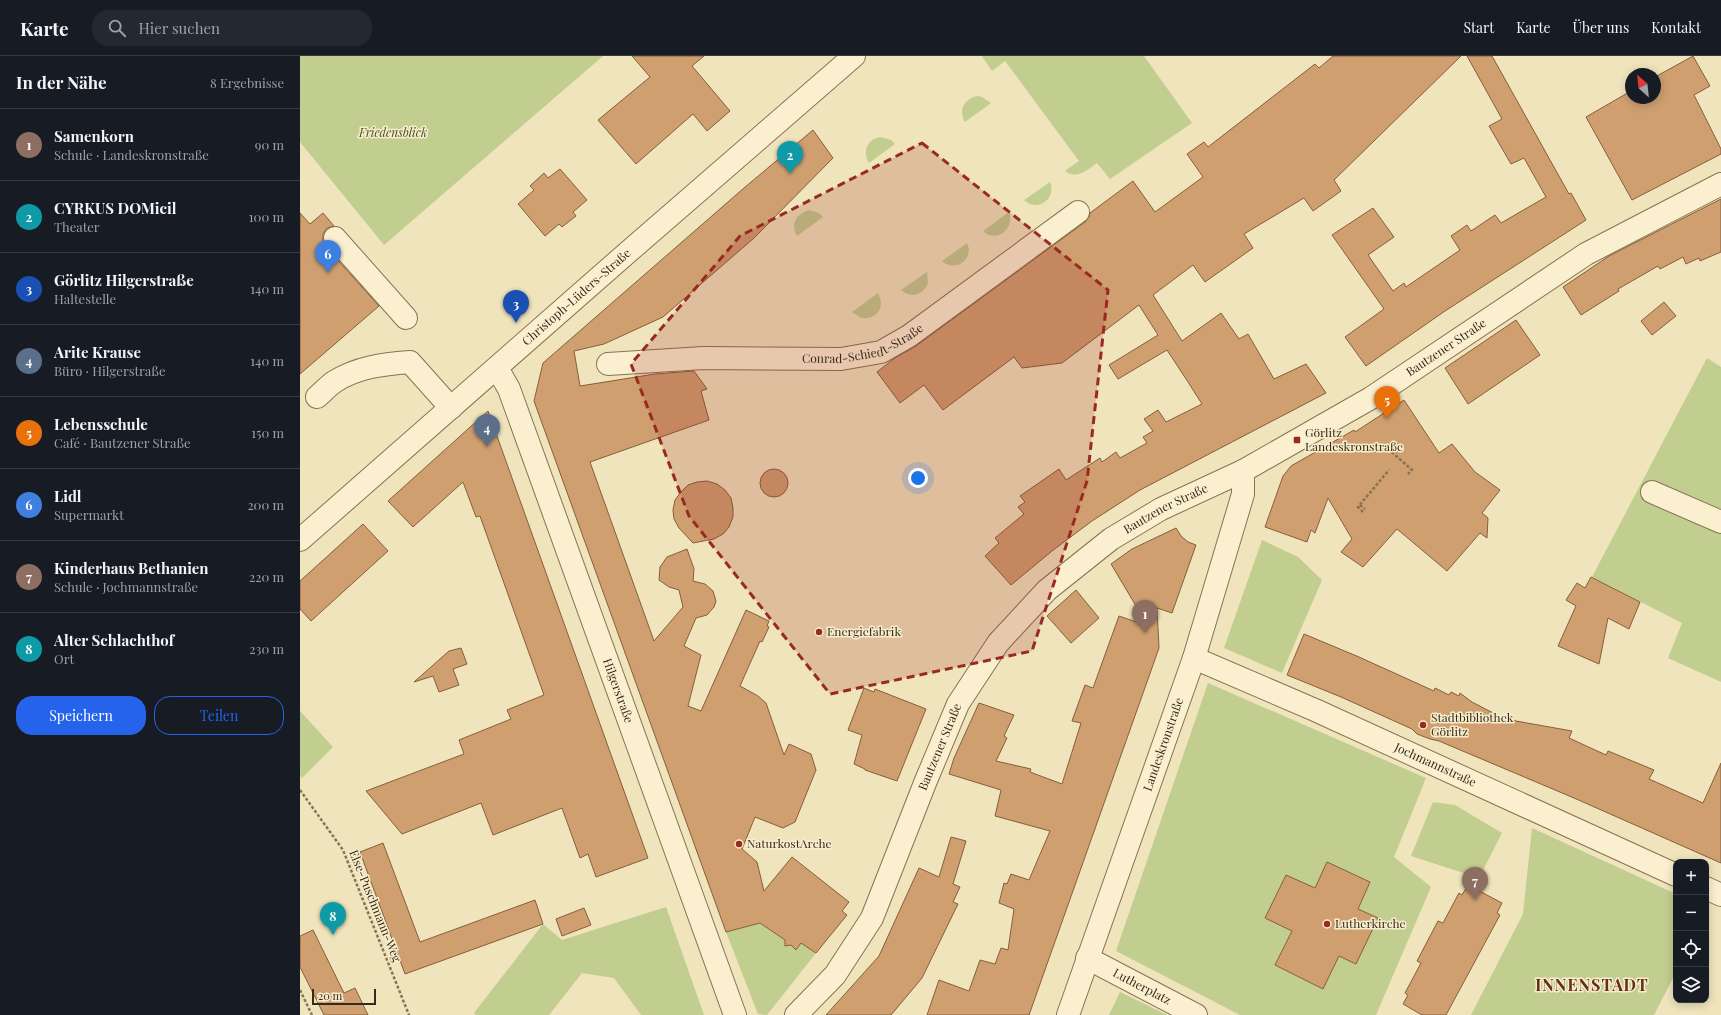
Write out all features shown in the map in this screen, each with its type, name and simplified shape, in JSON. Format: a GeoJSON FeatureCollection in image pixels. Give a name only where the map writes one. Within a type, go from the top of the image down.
{"type":"FeatureCollection","features":[{"type":"Feature","properties":{"kind":"street","name":"Christoph-Lüders-Straße"},"geometry":{"type":"LineString","coordinates":[[300,540],[626,253],[854,56]]}},
{"type":"Feature","properties":{"kind":"street","name":"Bautzener Straße"},"geometry":{"type":"LineString","coordinates":[[796,1015],[835,975],[872,918],[958,704],[998,642],[1047,590],[1111,539],[1161,509],[1243,471],[1371,398],[1586,254],[1721,184]]}},
{"type":"Feature","properties":{"kind":"street","name":"Conrad-Schiedt-Straße"},"geometry":{"type":"LineString","coordinates":[[608,364],[703,358],[841,359],[880,352],[909,336],[1078,212]]}},
{"type":"Feature","properties":{"kind":"street"},"geometry":{"type":"LineString","coordinates":[[335,238],[406,318]]}},
{"type":"Feature","properties":{"kind":"street"},"geometry":{"type":"LineString","coordinates":[[317,397],[333,382],[354,372],[380,365],[410,362],[451,408]]}},
{"type":"Feature","properties":{"kind":"street","name":"Hilgerstraße"},"geometry":{"type":"LineString","coordinates":[[496,368],[511,395],[735,1015]]}},
{"type":"Feature","properties":{"kind":"street","name":"Landeskronstraße"},"geometry":{"type":"LineString","coordinates":[[1068,1015],[1194,658],[1243,494],[1243,471]]}},
{"type":"Feature","properties":{"kind":"street"},"geometry":{"type":"LineString","coordinates":[[1652,492],[1721,522]]}},
{"type":"Feature","properties":{"kind":"street","name":"Jochmannstraße"},"geometry":{"type":"LineString","coordinates":[[1194,658],[1315,710],[1673,873]]}},
{"type":"Feature","properties":{"kind":"street"},"geometry":{"type":"LineString","coordinates":[[1709,889],[1721,895]]}},
{"type":"Feature","properties":{"kind":"street","name":"Lutherplatz"},"geometry":{"type":"LineString","coordinates":[[1087,958],[1196,1015]]}},
{"type":"Feature","properties":{"kind":"path"},"geometry":{"type":"LineString","coordinates":[[1374,444],[1386,447],[1412,470],[1408,474]]}},
{"type":"Feature","properties":{"kind":"path"},"geometry":{"type":"LineString","coordinates":[[1363,512],[1358,507],[1389,470]]}},
{"type":"Feature","properties":{"kind":"path"},"geometry":{"type":"LineString","coordinates":[[1360,504],[1366,509]]}},
{"type":"Feature","properties":{"kind":"path","name":"Else-Puschmann-Weg"},"geometry":{"type":"LineString","coordinates":[[300,790],[343,850],[409,1015]]}},
{"type":"Feature","properties":{"kind":"path"},"geometry":{"type":"LineString","coordinates":[[300,990],[312,1015]]}},
{"type":"Feature","properties":{"kind":"highlighted area"},"geometry":{"type":"Polygon","coordinates":[[[922,143],[1108,290],[1087,481],[1032,651],[830,694],[689,516],[631,364],[740,236],[922,143]]]}},
{"type":"Feature","properties":{"kind":"green space","name":"Friedensblick"},"geometry":{"type":"Polygon","coordinates":[[[300,56],[603,56],[384,245],[300,142],[300,56]]]}},
{"type":"Feature","properties":{"kind":"green space"},"geometry":{"type":"Polygon","coordinates":[[[982,56],[1144,56],[1192,123],[1110,179],[1097,163],[1082,173],[1074,175],[1069,174],[1065,171],[1079,161],[1005,61],[992,71],[982,56]]]}},
{"type":"Feature","properties":{"kind":"green space"},"geometry":{"type":"Polygon","coordinates":[[[972,97],[982,97],[991,103],[965,122],[962,109],[966,102],[972,97]]]}},
{"type":"Feature","properties":{"kind":"green space"},"geometry":{"type":"Polygon","coordinates":[[[880,137],[891,140],[895,144],[869,163],[866,154],[867,147],[869,143],[880,137]]]}},
{"type":"Feature","properties":{"kind":"green space"},"geometry":{"type":"Polygon","coordinates":[[[1050,182],[1051,193],[1045,202],[1035,205],[1029,204],[1024,200],[1050,182]]]}},
{"type":"Feature","properties":{"kind":"green space"},"geometry":{"type":"Polygon","coordinates":[[[809,210],[819,213],[823,217],[797,236],[794,224],[801,214],[809,210]]]}},
{"type":"Feature","properties":{"kind":"green space"},"geometry":{"type":"Polygon","coordinates":[[[1009,212],[1009,224],[1004,232],[994,236],[988,235],[983,231],[1009,212]]]}},
{"type":"Feature","properties":{"kind":"green space"},"geometry":{"type":"Polygon","coordinates":[[[967,243],[969,249],[966,259],[958,265],[953,266],[942,261],[967,243]]]}},
{"type":"Feature","properties":{"kind":"green space"},"geometry":{"type":"Polygon","coordinates":[[[927,272],[928,283],[924,290],[920,293],[913,295],[905,293],[901,290],[927,272]]]}},
{"type":"Feature","properties":{"kind":"green space"},"geometry":{"type":"Polygon","coordinates":[[[878,293],[881,303],[876,315],[861,318],[852,312],[878,293]]]}},
{"type":"Feature","properties":{"kind":"green space"},"geometry":{"type":"Polygon","coordinates":[[[1707,358],[1721,367],[1721,682],[1668,658],[1682,623],[1592,577],[1707,358]]]}},
{"type":"Feature","properties":{"kind":"green space"},"geometry":{"type":"Polygon","coordinates":[[[1262,540],[1298,557],[1322,580],[1282,673],[1224,648],[1262,540]]]}},
{"type":"Feature","properties":{"kind":"green space"},"geometry":{"type":"Polygon","coordinates":[[[1208,683],[1426,778],[1394,857],[1431,887],[1376,1015],[1240,1015],[1116,951],[1208,683]]]}},
{"type":"Feature","properties":{"kind":"green space"},"geometry":{"type":"Polygon","coordinates":[[[300,711],[333,747],[302,778],[300,775],[300,711]]]}},
{"type":"Feature","properties":{"kind":"green space"},"geometry":{"type":"Polygon","coordinates":[[[1433,802],[1455,805],[1502,833],[1479,878],[1411,856],[1433,802]]]}},
{"type":"Feature","properties":{"kind":"green space"},"geometry":{"type":"Polygon","coordinates":[[[1532,828],[1673,893],[1673,978],[1654,1015],[1471,1015],[1523,914],[1532,828]]]}},
{"type":"Feature","properties":{"kind":"green space"},"geometry":{"type":"Polygon","coordinates":[[[752,902],[785,928],[779,936],[785,940],[785,946],[791,945],[796,950],[801,943],[816,953],[767,1015],[758,1014],[726,932],[757,924],[752,902]]]}},
{"type":"Feature","properties":{"kind":"green space"},"geometry":{"type":"Polygon","coordinates":[[[666,907],[704,1015],[641,1015],[614,978],[582,973],[549,1015],[476,1015],[474,1013],[543,924],[562,940],[666,907]]]}},
{"type":"Feature","properties":{"kind":"green space"},"geometry":{"type":"Polygon","coordinates":[[[1120,992],[1167,1015],[1109,1015],[1120,992]]]}},
{"type":"Feature","properties":{"kind":"building"},"geometry":{"type":"Polygon","coordinates":[[[632,56],[704,56],[692,66],[730,111],[707,131],[693,114],[636,164],[598,120],[650,77],[632,56]]]}},
{"type":"Feature","properties":{"kind":"building"},"geometry":{"type":"Polygon","coordinates":[[[1333,56],[1461,56],[1334,180],[1341,191],[1313,211],[1304,198],[1244,234],[1253,248],[1205,282],[1193,265],[1153,295],[1182,341],[1221,313],[1239,339],[1248,334],[1274,379],[1306,364],[1326,393],[1140,490],[1092,521],[1052,551],[1011,585],[985,556],[999,543],[995,538],[1024,514],[1018,507],[1025,502],[1020,496],[1059,469],[1066,480],[1100,458],[1102,462],[1116,452],[1120,458],[1147,443],[1143,437],[1153,431],[1144,419],[1158,410],[1166,422],[1202,404],[1167,350],[1118,379],[1109,365],[1158,335],[1139,305],[1062,363],[1022,368],[1014,357],[943,410],[924,385],[900,403],[877,372],[895,358],[916,346],[1085,222],[1090,213],[1133,181],[1155,212],[1203,177],[1187,154],[1204,142],[1208,147],[1315,64],[1319,68],[1333,56]]]}},
{"type":"Feature","properties":{"kind":"building"},"geometry":{"type":"Polygon","coordinates":[[[1467,56],[1492,56],[1569,194],[1571,193],[1586,220],[1445,311],[1366,366],[1345,337],[1384,309],[1332,235],[1373,208],[1394,237],[1368,255],[1393,291],[1404,283],[1406,287],[1460,250],[1451,236],[1467,225],[1471,231],[1495,215],[1501,223],[1546,197],[1524,158],[1511,164],[1489,126],[1502,119],[1467,56]]]}},
{"type":"Feature","properties":{"kind":"building"},"geometry":{"type":"Polygon","coordinates":[[[1693,56],[1710,86],[1694,95],[1721,149],[1721,154],[1632,200],[1586,117],[1625,94],[1625,104],[1661,104],[1661,74],[1693,56]]]}},
{"type":"Feature","properties":{"kind":"building"},"geometry":{"type":"Polygon","coordinates":[[[813,130],[833,158],[754,238],[663,317],[604,344],[574,351],[580,386],[655,374],[694,371],[707,389],[701,391],[709,420],[590,462],[654,641],[683,607],[679,590],[669,587],[659,580],[660,567],[667,557],[687,549],[694,569],[693,581],[705,584],[713,591],[716,601],[714,607],[707,615],[696,618],[684,646],[701,655],[688,706],[701,711],[746,610],[769,621],[767,626],[769,627],[762,642],[760,641],[740,686],[758,696],[766,703],[784,755],[789,744],[811,754],[816,770],[795,822],[783,828],[755,817],[742,849],[757,862],[764,891],[792,857],[849,902],[842,911],[847,915],[816,953],[801,943],[796,950],[791,945],[785,946],[785,940],[760,923],[726,932],[534,401],[543,363],[813,130]]]}},
{"type":"Feature","properties":{"kind":"building"},"geometry":{"type":"Polygon","coordinates":[[[560,169],[587,200],[573,212],[576,216],[562,227],[559,224],[545,236],[518,204],[534,190],[530,186],[544,173],[548,178],[560,169]]]}},
{"type":"Feature","properties":{"kind":"building"},"geometry":{"type":"Polygon","coordinates":[[[1721,199],[1721,252],[1700,261],[1699,258],[1686,264],[1683,257],[1660,269],[1658,266],[1618,289],[1619,291],[1581,315],[1563,287],[1609,256],[1721,199]]]}},
{"type":"Feature","properties":{"kind":"building"},"geometry":{"type":"Polygon","coordinates":[[[300,213],[310,224],[323,213],[334,226],[327,228],[323,234],[325,246],[379,306],[300,374],[300,213]]]}},
{"type":"Feature","properties":{"kind":"building"},"geometry":{"type":"Polygon","coordinates":[[[1664,302],[1676,316],[1652,335],[1641,321],[1664,302]]]}},
{"type":"Feature","properties":{"kind":"building"},"geometry":{"type":"Polygon","coordinates":[[[1516,320],[1540,355],[1468,404],[1445,368],[1516,320]]]}},
{"type":"Feature","properties":{"kind":"building"},"geometry":{"type":"Polygon","coordinates":[[[1404,400],[1439,453],[1452,444],[1475,472],[1500,490],[1482,513],[1488,518],[1487,538],[1480,533],[1447,571],[1397,529],[1363,567],[1341,552],[1352,539],[1328,498],[1315,533],[1311,530],[1307,542],[1265,527],[1283,476],[1291,466],[1354,430],[1355,432],[1404,400]]]}},
{"type":"Feature","properties":{"kind":"building"},"geometry":{"type":"Polygon","coordinates":[[[488,411],[648,858],[596,877],[588,854],[580,858],[562,808],[493,835],[481,803],[402,834],[366,791],[464,754],[459,740],[511,719],[507,710],[544,695],[480,516],[476,517],[463,482],[413,527],[388,501],[488,411]]]}},
{"type":"Feature","properties":{"kind":"building"},"geometry":{"type":"Polygon","coordinates":[[[774,469],[784,473],[788,483],[784,493],[774,497],[764,493],[760,483],[764,473],[774,469]]]}},
{"type":"Feature","properties":{"kind":"building"},"geometry":{"type":"Polygon","coordinates":[[[707,481],[717,484],[725,490],[731,498],[733,517],[729,527],[723,534],[714,539],[693,543],[679,528],[674,519],[673,510],[675,500],[688,485],[707,481]]]}},
{"type":"Feature","properties":{"kind":"building"},"geometry":{"type":"Polygon","coordinates":[[[363,524],[388,551],[311,621],[300,609],[300,581],[363,524]]]}},
{"type":"Feature","properties":{"kind":"building"},"geometry":{"type":"Polygon","coordinates":[[[1176,528],[1181,536],[1188,542],[1196,545],[1172,613],[1157,608],[1159,648],[1029,1015],[927,1015],[939,980],[969,991],[980,960],[995,964],[1001,948],[1008,950],[1014,909],[999,903],[1004,883],[1007,884],[1011,874],[1029,880],[1050,831],[995,816],[1001,790],[949,774],[954,758],[979,703],[1014,715],[1004,736],[1007,738],[996,761],[1031,769],[1030,772],[1062,784],[1081,723],[1072,721],[1085,685],[1093,688],[1119,616],[1148,626],[1111,564],[1132,549],[1176,528]]]}},
{"type":"Feature","properties":{"kind":"building"},"geometry":{"type":"Polygon","coordinates":[[[1591,577],[1640,602],[1629,629],[1608,618],[1599,664],[1558,646],[1576,606],[1566,600],[1577,583],[1585,588],[1591,577]]]}},
{"type":"Feature","properties":{"kind":"building"},"geometry":{"type":"Polygon","coordinates":[[[1076,590],[1099,618],[1071,643],[1047,616],[1076,590]]]}},
{"type":"Feature","properties":{"kind":"building"},"geometry":{"type":"Polygon","coordinates":[[[1304,634],[1434,691],[1435,688],[1449,695],[1451,692],[1459,696],[1460,693],[1472,702],[1499,716],[1499,718],[1572,731],[1569,738],[1606,755],[1608,751],[1654,770],[1649,779],[1703,803],[1721,763],[1721,863],[1574,798],[1439,741],[1417,734],[1412,729],[1341,697],[1287,675],[1304,634]]]}},
{"type":"Feature","properties":{"kind":"building"},"geometry":{"type":"Polygon","coordinates":[[[461,648],[467,664],[453,669],[459,685],[439,692],[433,676],[414,682],[449,651],[461,648]]]}},
{"type":"Feature","properties":{"kind":"building"},"geometry":{"type":"Polygon","coordinates":[[[864,688],[874,692],[875,689],[926,709],[897,781],[865,770],[854,764],[862,735],[848,730],[864,688]]]}},
{"type":"Feature","properties":{"kind":"building"},"geometry":{"type":"Polygon","coordinates":[[[951,837],[966,841],[953,884],[960,887],[953,902],[958,904],[922,978],[891,1015],[826,1015],[879,956],[919,868],[939,877],[951,837]]]}},
{"type":"Feature","properties":{"kind":"building"},"geometry":{"type":"Polygon","coordinates":[[[383,843],[420,942],[535,900],[543,924],[405,974],[360,852],[383,843]]]}},
{"type":"Feature","properties":{"kind":"building","name":"Lutherkirche"},"geometry":{"type":"Polygon","coordinates":[[[1327,862],[1370,882],[1358,909],[1378,918],[1356,964],[1339,956],[1323,989],[1275,965],[1292,931],[1265,918],[1286,875],[1315,888],[1327,862]]]}},
{"type":"Feature","properties":{"kind":"building"},"geometry":{"type":"Polygon","coordinates":[[[1468,885],[1502,903],[1497,913],[1500,915],[1446,1015],[1422,1015],[1403,1004],[1408,995],[1405,993],[1421,963],[1417,961],[1438,921],[1443,923],[1459,893],[1462,895],[1468,885]]]}},
{"type":"Feature","properties":{"kind":"building"},"geometry":{"type":"Polygon","coordinates":[[[584,908],[591,925],[562,936],[556,919],[584,908]]]}},
{"type":"Feature","properties":{"kind":"building"},"geometry":{"type":"Polygon","coordinates":[[[313,930],[344,993],[355,988],[368,1015],[324,1015],[300,967],[300,936],[313,930]]]}},
{"type":"Feature","properties":{"kind":"place","name":"CYRKUS DOMicil"},"geometry":{"type":"Point","coordinates":[790,174]}},
{"type":"Feature","properties":{"kind":"place","name":"Lidl"},"geometry":{"type":"Point","coordinates":[328,273]}},
{"type":"Feature","properties":{"kind":"place","name":"Görlitz Hilgerstraße"},"geometry":{"type":"Point","coordinates":[516,323]}},
{"type":"Feature","properties":{"kind":"place","name":"Lebensschule"},"geometry":{"type":"Point","coordinates":[1387,419]}},
{"type":"Feature","properties":{"kind":"place","name":"Görlitz Landeskronstraße"},"geometry":{"type":"Point","coordinates":[1297,440]}},
{"type":"Feature","properties":{"kind":"place","name":"Arite Krause"},"geometry":{"type":"Point","coordinates":[487,447]}},
{"type":"Feature","properties":{"kind":"place","name":"Energiefabrik"},"geometry":{"type":"Point","coordinates":[819,632]}},
{"type":"Feature","properties":{"kind":"place","name":"Samenkorn"},"geometry":{"type":"Point","coordinates":[1145,633]}},
{"type":"Feature","properties":{"kind":"place","name":"Stadtbibliothek Görlitz"},"geometry":{"type":"Point","coordinates":[1423,725]}},
{"type":"Feature","properties":{"kind":"place","name":"NaturkostArche"},"geometry":{"type":"Point","coordinates":[739,844]}},
{"type":"Feature","properties":{"kind":"place","name":"Kinderhaus Bethanien"},"geometry":{"type":"Point","coordinates":[1475,900]}},
{"type":"Feature","properties":{"kind":"place","name":"Lutherkirche"},"geometry":{"type":"Point","coordinates":[1327,924]}},
{"type":"Feature","properties":{"kind":"place","name":"Alter Schlachthof"},"geometry":{"type":"Point","coordinates":[333,935]}},
{"type":"Feature","properties":{"kind":"district","name":"INNENSTADT"},"geometry":{"type":"Point","coordinates":[1592,985]}}]}
